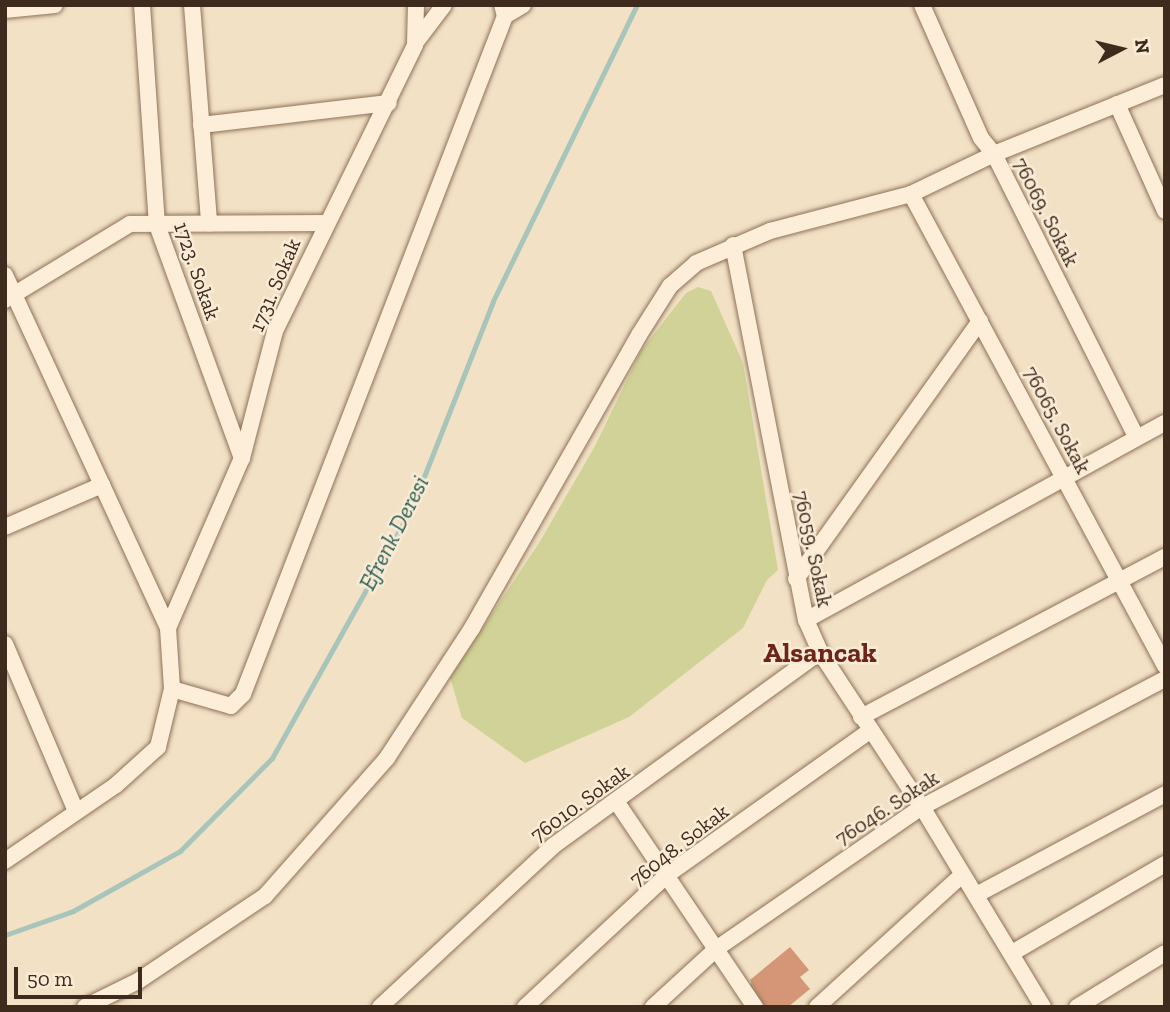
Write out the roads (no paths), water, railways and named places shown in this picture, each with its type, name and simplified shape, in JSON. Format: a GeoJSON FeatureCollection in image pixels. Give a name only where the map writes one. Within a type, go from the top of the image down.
{"type":"FeatureCollection","features":[{"type":"Feature","properties":{"kind":"street"},"geometry":{"type":"LineString","coordinates":[[5,10],[55,5]]}},
{"type":"Feature","properties":{"kind":"street","name":"1723. Sokak"},"geometry":{"type":"LineString","coordinates":[[142,5],[157,225],[242,458]]}},
{"type":"Feature","properties":{"kind":"street"},"geometry":{"type":"LineString","coordinates":[[192,5],[209,223]]}},
{"type":"Feature","properties":{"kind":"street","name":"1731. Sokak"},"geometry":{"type":"LineString","coordinates":[[169,628],[242,458],[275,331],[324,223],[389,103],[415,45],[416,5]]}},
{"type":"Feature","properties":{"kind":"street"},"geometry":{"type":"LineString","coordinates":[[415,45],[444,5]]}},
{"type":"Feature","properties":{"kind":"street"},"geometry":{"type":"LineString","coordinates":[[172,689],[231,706],[243,694],[504,10],[523,5]]}},
{"type":"Feature","properties":{"kind":"street","name":"76069. Sokak"},"geometry":{"type":"LineString","coordinates":[[922,6],[981,138],[994,154],[1136,436]]}},
{"type":"Feature","properties":{"kind":"street"},"geometry":{"type":"LineString","coordinates":[[85,1007],[109,1002],[265,897],[387,758],[472,628],[670,286],[696,263],[770,231],[911,194],[994,154],[1165,85]]}},
{"type":"Feature","properties":{"kind":"street"},"geometry":{"type":"LineString","coordinates":[[201,125],[389,103]]}},
{"type":"Feature","properties":{"kind":"street"},"geometry":{"type":"LineString","coordinates":[[1117,104],[1165,211]]}},
{"type":"Feature","properties":{"kind":"street","name":"76065. Sokak"},"geometry":{"type":"LineString","coordinates":[[911,194],[1165,666]]}},
{"type":"Feature","properties":{"kind":"street"},"geometry":{"type":"LineString","coordinates":[[10,297],[130,224],[324,223]]}},
{"type":"Feature","properties":{"kind":"street","name":"76059. Sokak"},"geometry":{"type":"LineString","coordinates":[[733,246],[806,620],[820,652],[922,807],[1043,1007]]}},
{"type":"Feature","properties":{"kind":"street"},"geometry":{"type":"LineString","coordinates":[[5,275],[10,297],[169,628],[172,689],[158,747],[116,785],[5,861]]}},
{"type":"Feature","properties":{"kind":"street"},"geometry":{"type":"LineString","coordinates":[[796,579],[980,321]]}},
{"type":"Feature","properties":{"kind":"street"},"geometry":{"type":"LineString","coordinates":[[806,620],[1063,476],[1165,423]]}},
{"type":"Feature","properties":{"kind":"street"},"geometry":{"type":"LineString","coordinates":[[5,527],[102,485]]}},
{"type":"Feature","properties":{"kind":"street","name":"76048. Sokak"},"geometry":{"type":"LineString","coordinates":[[525,1007],[667,875],[866,724],[1118,579],[1165,557]]}},
{"type":"Feature","properties":{"kind":"street"},"geometry":{"type":"LineString","coordinates":[[5,644],[76,811]]}},
{"type":"Feature","properties":{"kind":"street","name":"76010. Sokak"},"geometry":{"type":"LineString","coordinates":[[380,1007],[553,846],[820,652]]}},
{"type":"Feature","properties":{"kind":"street","name":"76046. Sokak"},"geometry":{"type":"LineString","coordinates":[[653,1007],[716,949],[922,807],[1165,679]]}},
{"type":"Feature","properties":{"kind":"street"},"geometry":{"type":"LineString","coordinates":[[976,895],[1165,794]]}},
{"type":"Feature","properties":{"kind":"street"},"geometry":{"type":"LineString","coordinates":[[616,801],[755,1007]]}},
{"type":"Feature","properties":{"kind":"street"},"geometry":{"type":"LineString","coordinates":[[1012,953],[1165,864]]}},
{"type":"Feature","properties":{"kind":"street"},"geometry":{"type":"LineString","coordinates":[[817,1007],[962,875]]}},
{"type":"Feature","properties":{"kind":"street"},"geometry":{"type":"LineString","coordinates":[[1077,1007],[1165,953]]}},
{"type":"Feature","properties":{"kind":"waterway","name":"Efrenk Deresi"},"geometry":{"type":"LineString","coordinates":[[5,935],[73,911],[180,851],[272,758],[412,507],[493,301],[637,5]]}},
{"type":"Feature","properties":{"kind":"district","name":"Alsancak"},"geometry":{"type":"Point","coordinates":[820,653]}}]}
